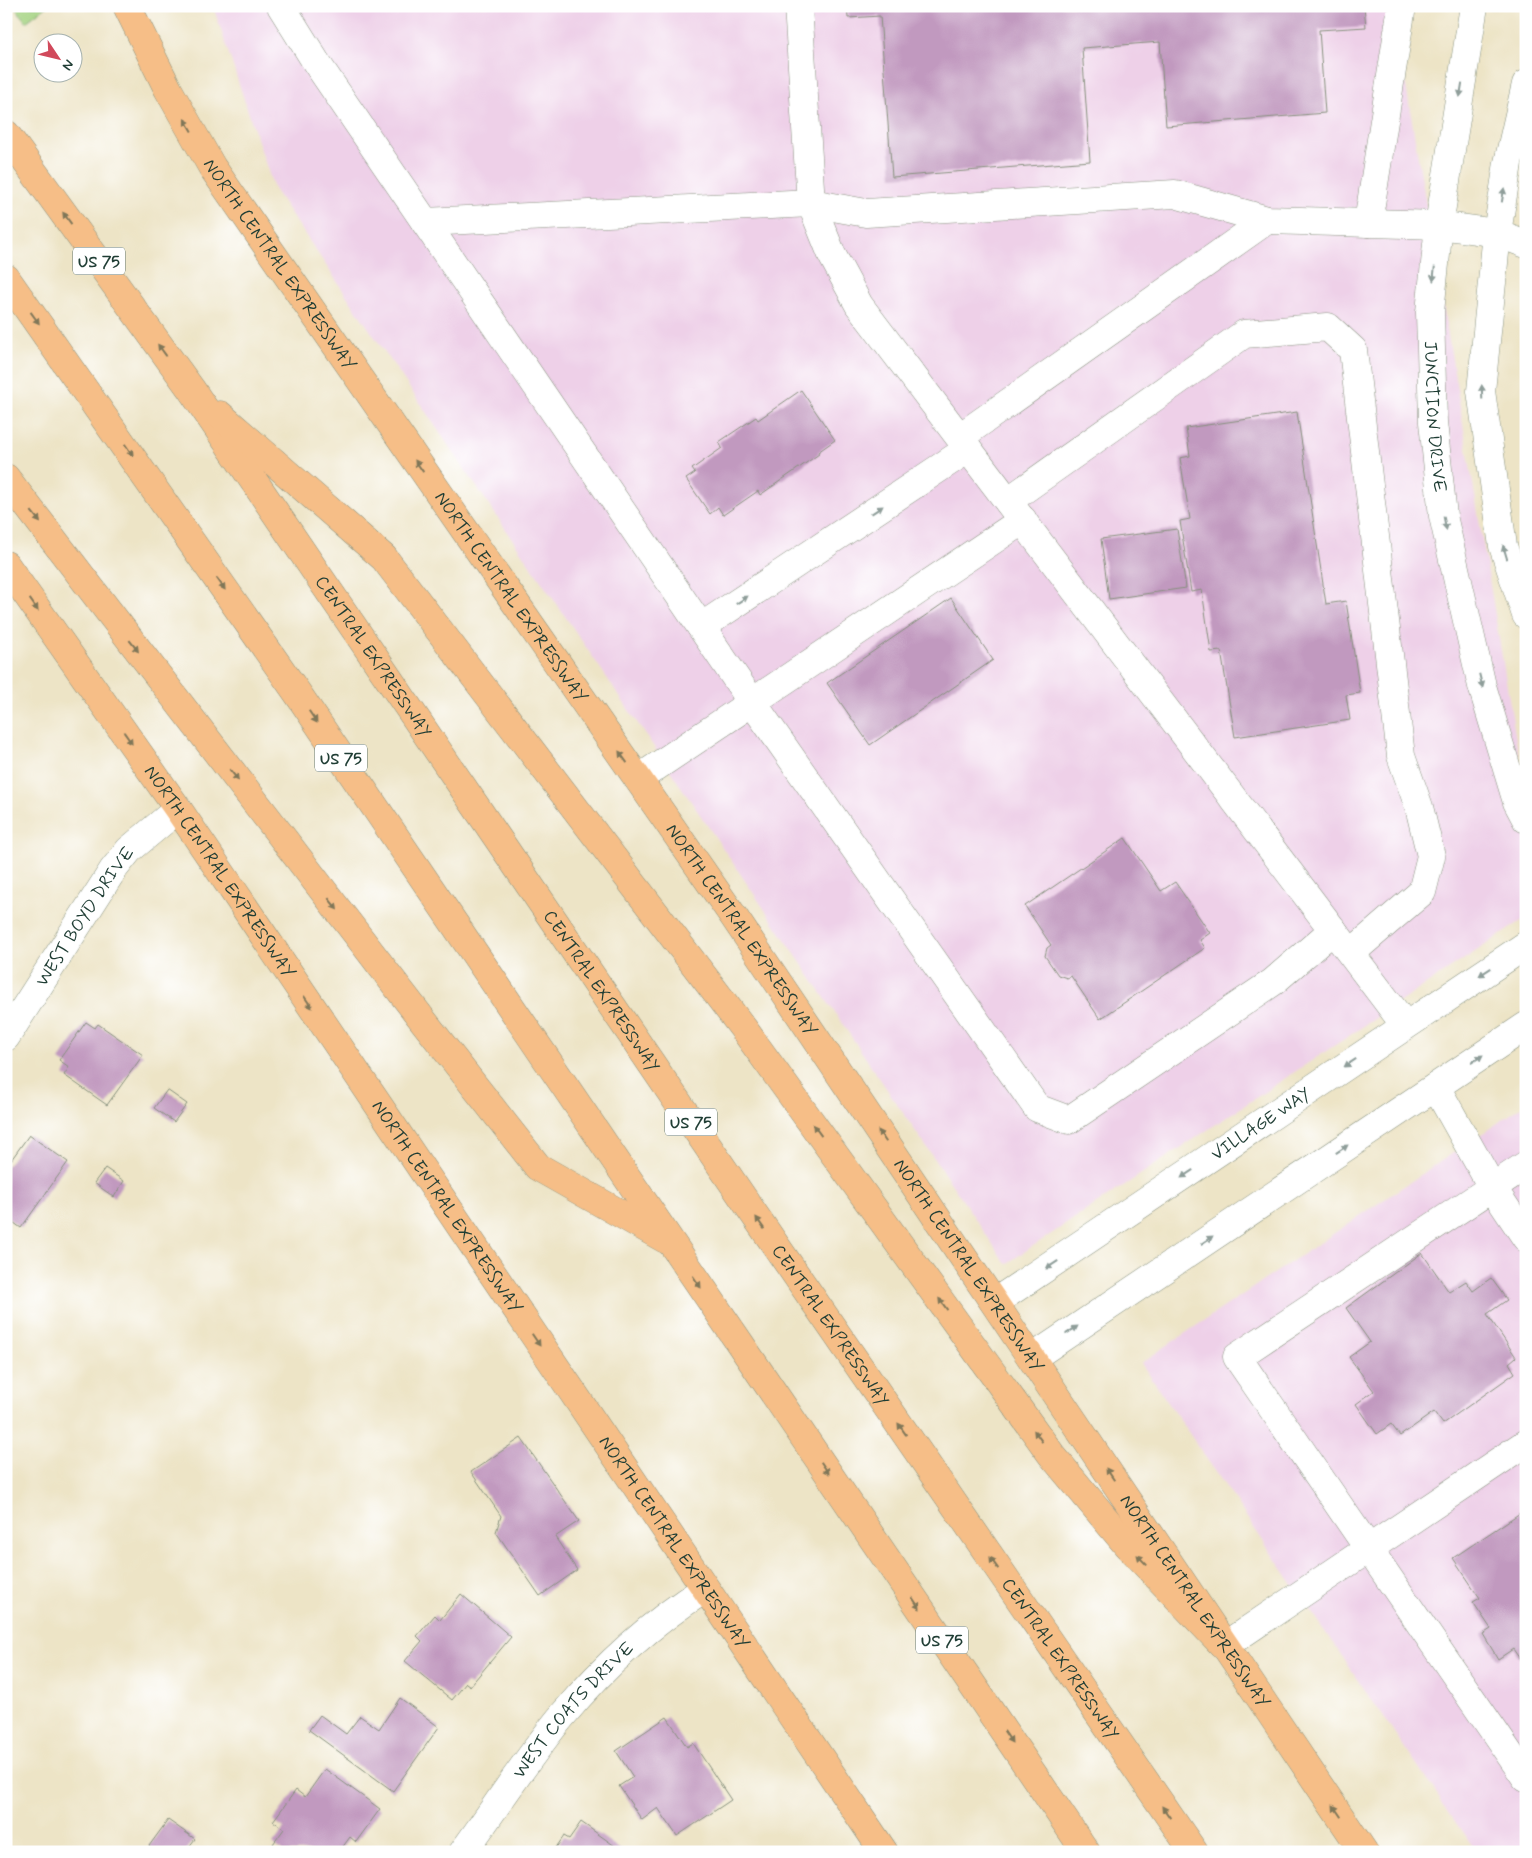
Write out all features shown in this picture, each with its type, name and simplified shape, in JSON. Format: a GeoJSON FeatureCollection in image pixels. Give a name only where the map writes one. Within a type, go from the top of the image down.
{"type":"FeatureCollection","features":[{"type":"Feature","properties":{"kind":"main road","name":"NORTH CENTRAL EXPRESSWAY"},"geometry":{"type":"LineString","coordinates":[[127,6],[168,90],[212,167],[734,916],[1364,1852]]}},
{"type":"Feature","properties":{"kind":"main road","name":"CENTRAL EXPRESSWAY"},"geometry":{"type":"LineString","coordinates":[[6,134],[191,389],[754,1214],[1194,1852]]}},
{"type":"Feature","properties":{"kind":"main road","name":"US 75"},"geometry":{"type":"LineString","coordinates":[[6,278],[298,694],[1086,1852]]}},
{"type":"Feature","properties":{"kind":"main road"},"geometry":{"type":"LineString","coordinates":[[191,389],[384,558],[743,1028],[1052,1454],[1127,1545],[1224,1646]]}},
{"type":"Feature","properties":{"kind":"main road"},"geometry":{"type":"LineString","coordinates":[[6,478],[538,1167],[670,1242]]}},
{"type":"Feature","properties":{"kind":"main road","name":"NORTH CENTRAL EXPRESSWAY"},"geometry":{"type":"LineString","coordinates":[[6,565],[178,809],[884,1852]]}},
{"type":"Feature","properties":{"kind":"street"},"geometry":{"type":"LineString","coordinates":[[281,6],[316,62],[752,702],[1037,1108],[1069,1120],[1273,982],[1334,930]]}},
{"type":"Feature","properties":{"kind":"street"},"geometry":{"type":"LineString","coordinates":[[798,6],[811,203],[832,255],[859,305],[1405,1025]]}},
{"type":"Feature","properties":{"kind":"street"},"geometry":{"type":"LineString","coordinates":[[1368,223],[1402,6]]}},
{"type":"Feature","properties":{"kind":"street","name":"JUNCTION DRIVE"},"geometry":{"type":"LineString","coordinates":[[1474,6],[1439,226],[1430,312],[1433,422],[1443,516],[1482,686],[1517,802],[1526,819]]}},
{"type":"Feature","properties":{"kind":"street"},"geometry":{"type":"LineString","coordinates":[[1526,84],[1508,163],[1497,233],[1481,390],[1503,546],[1526,615]]}},
{"type":"Feature","properties":{"kind":"street"},"geometry":{"type":"LineString","coordinates":[[426,222],[811,203],[866,213],[1175,194],[1267,220],[1439,226],[1497,233],[1526,244]]}},
{"type":"Feature","properties":{"kind":"street"},"geometry":{"type":"LineString","coordinates":[[701,627],[964,443],[1267,220]]}},
{"type":"Feature","properties":{"kind":"street"},"geometry":{"type":"LineString","coordinates":[[638,779],[752,702],[1015,510],[1244,334],[1328,327],[1353,350],[1401,756],[1419,808],[1431,856],[1422,892],[1351,953]]}},
{"type":"Feature","properties":{"kind":"street","name":"WEST BOYD DRIVE"},"geometry":{"type":"LineString","coordinates":[[6,1037],[113,870],[130,850],[178,809]]}},
{"type":"Feature","properties":{"kind":"street","name":"VILLAGE WAY"},"geometry":{"type":"LineString","coordinates":[[994,1302],[1153,1198],[1405,1025],[1526,945]]}},
{"type":"Feature","properties":{"kind":"street"},"geometry":{"type":"LineString","coordinates":[[1032,1358],[1526,1026]]}},
{"type":"Feature","properties":{"kind":"street"},"geometry":{"type":"LineString","coordinates":[[1436,1087],[1492,1188],[1526,1238]]}},
{"type":"Feature","properties":{"kind":"street"},"geometry":{"type":"LineString","coordinates":[[1523,1766],[1369,1548],[1237,1356],[1526,1165]]}},
{"type":"Feature","properties":{"kind":"street"},"geometry":{"type":"LineString","coordinates":[[1224,1646],[1526,1443]]}},
{"type":"Feature","properties":{"kind":"street","name":"WEST COATS DRIVE"},"geometry":{"type":"LineString","coordinates":[[463,1852],[562,1716],[631,1644],[672,1610],[705,1589]]}},
{"type":"Feature","properties":{"kind":"shaded area"},"geometry":{"type":"Polygon","coordinates":[[[213,6],[1396,6],[1398,38],[1526,799],[1526,918],[1006,1264],[274,189],[213,6]]]}},
{"type":"Feature","properties":{"kind":"shaded area"},"geometry":{"type":"Polygon","coordinates":[[[1526,1104],[1526,1852],[1476,1852],[1141,1363],[1526,1104]]]}},
{"type":"Feature","properties":{"kind":"green space"},"geometry":{"type":"Polygon","coordinates":[[[14,6],[47,6],[26,22],[14,6]]]}},
{"type":"Feature","properties":{"kind":"building"},"geometry":{"type":"Polygon","coordinates":[[[847,6],[1364,6],[1366,27],[1319,30],[1325,113],[1166,126],[1160,42],[1082,48],[1090,161],[892,177],[880,16],[848,18],[847,6]]]}},
{"type":"Feature","properties":{"kind":"building"},"geometry":{"type":"Polygon","coordinates":[[[801,390],[835,440],[818,452],[819,454],[760,495],[758,491],[723,515],[718,507],[710,514],[686,479],[695,473],[692,469],[722,448],[719,442],[756,417],[758,420],[801,390]]]}},
{"type":"Feature","properties":{"kind":"building"},"geometry":{"type":"Polygon","coordinates":[[[1297,412],[1326,604],[1346,601],[1360,693],[1346,695],[1350,720],[1235,737],[1221,651],[1211,652],[1202,590],[1191,592],[1180,521],[1190,519],[1180,458],[1190,456],[1186,428],[1297,412]]]}},
{"type":"Feature","properties":{"kind":"building"},"geometry":{"type":"Polygon","coordinates":[[[1177,529],[1186,588],[1109,599],[1101,539],[1177,529]]]}},
{"type":"Feature","properties":{"kind":"building"},"geometry":{"type":"Polygon","coordinates":[[[951,598],[993,660],[870,745],[827,683],[951,598]]]}},
{"type":"Feature","properties":{"kind":"building"},"geometry":{"type":"Polygon","coordinates":[[[1125,838],[1161,891],[1175,882],[1210,933],[1200,940],[1205,948],[1100,1019],[1071,976],[1067,978],[1058,975],[1045,956],[1047,948],[1051,945],[1025,906],[1125,838]]]}},
{"type":"Feature","properties":{"kind":"building"},"geometry":{"type":"Polygon","coordinates":[[[86,1022],[95,1028],[98,1024],[143,1055],[107,1105],[64,1075],[69,1067],[59,1060],[86,1022]]]}},
{"type":"Feature","properties":{"kind":"building"},"geometry":{"type":"Polygon","coordinates":[[[167,1090],[187,1104],[174,1122],[154,1108],[167,1090]]]}},
{"type":"Feature","properties":{"kind":"building"},"geometry":{"type":"Polygon","coordinates":[[[29,1135],[68,1162],[21,1228],[6,1217],[6,1167],[29,1135]]]}},
{"type":"Feature","properties":{"kind":"building"},"geometry":{"type":"Polygon","coordinates":[[[105,1168],[124,1181],[114,1197],[94,1183],[105,1168]]]}},
{"type":"Feature","properties":{"kind":"building"},"geometry":{"type":"Polygon","coordinates":[[[1422,1253],[1449,1292],[1466,1281],[1473,1291],[1491,1278],[1507,1300],[1487,1314],[1516,1357],[1509,1363],[1515,1373],[1443,1424],[1434,1412],[1400,1436],[1391,1424],[1377,1434],[1356,1404],[1374,1391],[1349,1357],[1370,1342],[1346,1308],[1422,1253]]]}},
{"type":"Feature","properties":{"kind":"building"},"geometry":{"type":"Polygon","coordinates":[[[521,1438],[579,1521],[555,1537],[577,1570],[540,1596],[496,1532],[501,1516],[471,1472],[521,1438]]]}},
{"type":"Feature","properties":{"kind":"building"},"geometry":{"type":"Polygon","coordinates":[[[1526,1509],[1526,1668],[1513,1649],[1498,1659],[1483,1634],[1491,1629],[1473,1602],[1480,1598],[1453,1558],[1526,1509]]]}},
{"type":"Feature","properties":{"kind":"building"},"geometry":{"type":"Polygon","coordinates":[[[461,1594],[511,1637],[470,1686],[466,1683],[452,1700],[405,1661],[422,1641],[417,1636],[435,1615],[440,1620],[461,1594]]]}},
{"type":"Feature","properties":{"kind":"building"},"geometry":{"type":"Polygon","coordinates":[[[400,1698],[439,1727],[393,1791],[309,1730],[320,1715],[346,1734],[360,1716],[379,1729],[400,1698]]]}},
{"type":"Feature","properties":{"kind":"building"},"geometry":{"type":"Polygon","coordinates":[[[667,1717],[687,1747],[693,1743],[731,1800],[677,1836],[658,1808],[642,1820],[619,1786],[633,1777],[616,1751],[667,1717]]]}},
{"type":"Feature","properties":{"kind":"building"},"geometry":{"type":"Polygon","coordinates":[[[325,1769],[380,1809],[356,1842],[350,1837],[339,1852],[283,1852],[273,1844],[284,1829],[273,1821],[296,1790],[305,1797],[325,1769]]]}},
{"type":"Feature","properties":{"kind":"building"},"geometry":{"type":"Polygon","coordinates":[[[168,1820],[195,1839],[185,1852],[156,1852],[149,1846],[168,1820]]]}},
{"type":"Feature","properties":{"kind":"building"},"geometry":{"type":"Polygon","coordinates":[[[581,1822],[622,1851],[553,1852],[564,1836],[569,1839],[581,1822]]]}}]}
